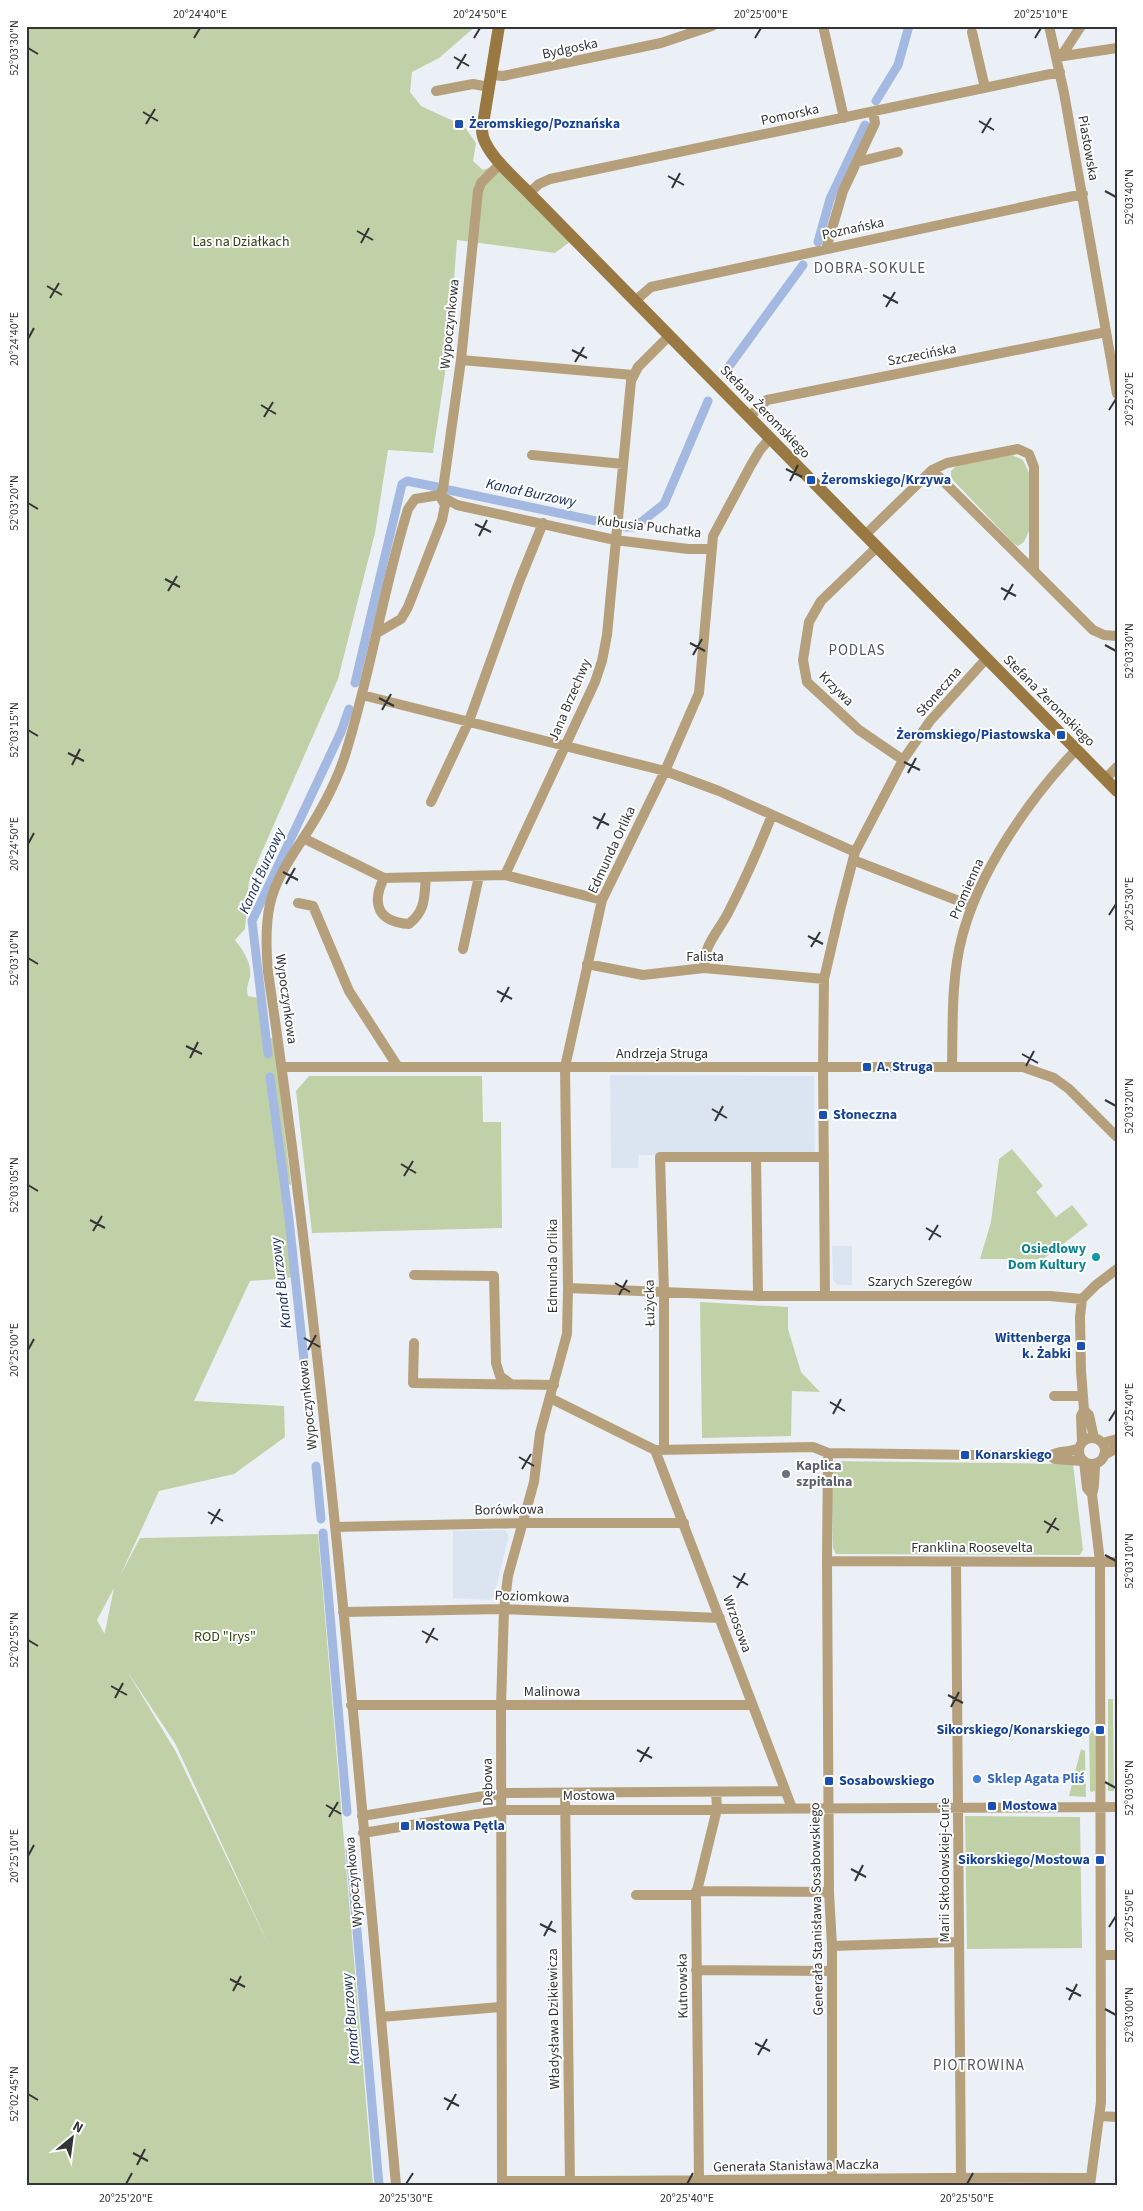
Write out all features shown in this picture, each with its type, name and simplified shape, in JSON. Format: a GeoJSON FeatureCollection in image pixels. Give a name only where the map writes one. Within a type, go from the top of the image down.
{"type":"FeatureCollection","features":[{"type":"Feature","properties":{"kind":"street"},"geometry":{"type":"LineString","coordinates":[[490,81],[499,26]]}},
{"type":"Feature","properties":{"kind":"street","name":"Bydgoska"},"geometry":{"type":"LineString","coordinates":[[436,91],[661,43],[712,26]]}},
{"type":"Feature","properties":{"kind":"street"},"geometry":{"type":"LineString","coordinates":[[822,26],[844,118]]}},
{"type":"Feature","properties":{"kind":"street","name":"Piastowska"},"geometry":{"type":"LineString","coordinates":[[1049,26],[1057,57],[1083,194],[1117,394]]}},
{"type":"Feature","properties":{"kind":"street"},"geometry":{"type":"LineString","coordinates":[[1057,57],[1064,52],[1081,26]]}},
{"type":"Feature","properties":{"kind":"street"},"geometry":{"type":"LineString","coordinates":[[972,32],[985,88]]}},
{"type":"Feature","properties":{"kind":"street"},"geometry":{"type":"LineString","coordinates":[[1057,57],[1117,48]]}},
{"type":"Feature","properties":{"kind":"street","name":"Pomorska"},"geometry":{"type":"LineString","coordinates":[[529,193],[539,184],[550,178],[1060,72]]}},
{"type":"Feature","properties":{"kind":"street","name":"Stefana Żeromskiego"},"geometry":{"type":"LineString","coordinates":[[490,81],[482,135],[486,145],[501,163],[1117,791]]}},
{"type":"Feature","properties":{"kind":"street"},"geometry":{"type":"LineString","coordinates":[[826,249],[838,207],[875,123],[873,112]]}},
{"type":"Feature","properties":{"kind":"street"},"geometry":{"type":"LineString","coordinates":[[858,162],[898,152]]}},
{"type":"Feature","properties":{"kind":"street","name":"Wypoczynkowa"},"geometry":{"type":"LineString","coordinates":[[439,495],[445,481],[461,360],[478,191],[481,183],[501,163]]}},
{"type":"Feature","properties":{"kind":"street","name":"Poznańska"},"geometry":{"type":"LineString","coordinates":[[635,301],[651,287],[1083,194]]}},
{"type":"Feature","properties":{"kind":"street","name":"Szczecińska"},"geometry":{"type":"LineString","coordinates":[[749,417],[767,400],[1106,332]]}},
{"type":"Feature","properties":{"kind":"street"},"geometry":{"type":"LineString","coordinates":[[461,360],[633,375],[669,336]]}},
{"type":"Feature","properties":{"kind":"street","name":"Jana Brzechwy"},"geometry":{"type":"LineString","coordinates":[[505,875],[595,682],[602,660],[607,635],[633,375]]}},
{"type":"Feature","properties":{"kind":"street","name":"Edmunda Orlika"},"geometry":{"type":"LineString","coordinates":[[554,1385],[567,1334],[568,1288],[564,1067],[602,900],[665,771],[698,693],[713,536],[760,450],[770,438]]}},
{"type":"Feature","properties":{"kind":"street"},"geometry":{"type":"LineString","coordinates":[[865,535],[932,470],[947,463],[1018,449],[1029,454],[1034,467],[1034,571]]}},
{"type":"Feature","properties":{"kind":"street"},"geometry":{"type":"LineString","coordinates":[[532,456],[623,464]]}},
{"type":"Feature","properties":{"kind":"street"},"geometry":{"type":"LineString","coordinates":[[932,470],[1093,630],[1104,635],[1117,636]]}},
{"type":"Feature","properties":{"kind":"street","name":"Wypoczynkowa"},"geometry":{"type":"LineString","coordinates":[[396,2185],[343,1612],[313,1328],[282,1067],[267,965],[266,944],[270,903],[287,864],[330,792],[342,764],[362,695],[384,599],[408,509],[415,498],[439,495]]}},
{"type":"Feature","properties":{"kind":"street","name":"Wypoczynkowa"},"geometry":{"type":"LineString","coordinates":[[377,633],[401,619],[408,607],[442,520],[445,505],[439,495]]}},
{"type":"Feature","properties":{"kind":"street","name":"Kubusia Puchatka"},"geometry":{"type":"LineString","coordinates":[[439,495],[457,505],[615,540],[688,549],[711,549]]}},
{"type":"Feature","properties":{"kind":"street"},"geometry":{"type":"LineString","coordinates":[[431,802],[470,721],[519,582],[543,523]]}},
{"type":"Feature","properties":{"kind":"street","name":"Krzywa"},"geometry":{"type":"LineString","coordinates":[[877,547],[821,601],[809,622],[803,660],[807,682],[859,730],[903,760]]}},
{"type":"Feature","properties":{"kind":"street","name":"Słoneczna"},"geometry":{"type":"LineString","coordinates":[[825,1295],[822,1067],[824,979],[854,856],[903,760],[930,721],[986,659]]}},
{"type":"Feature","properties":{"kind":"street"},"geometry":{"type":"LineString","coordinates":[[362,695],[566,744],[665,771],[772,815],[854,856],[972,906]]}},
{"type":"Feature","properties":{"kind":"street","name":"Promienna"},"geometry":{"type":"LineString","coordinates":[[952,1066],[956,968],[962,937],[972,906],[1001,849],[1022,815],[1043,786],[1076,750]]}},
{"type":"Feature","properties":{"kind":"street"},"geometry":{"type":"LineString","coordinates":[[1105,779],[1117,767]]}},
{"type":"Feature","properties":{"kind":"street"},"geometry":{"type":"LineString","coordinates":[[704,968],[703,957],[708,945],[728,914],[772,815]]}},
{"type":"Feature","properties":{"kind":"street"},"geometry":{"type":"LineString","coordinates":[[303,838],[384,878],[505,875],[602,900]]}},
{"type":"Feature","properties":{"kind":"street"},"geometry":{"type":"LineString","coordinates":[[462,949],[479,876]]}},
{"type":"Feature","properties":{"kind":"street"},"geometry":{"type":"LineString","coordinates":[[384,878],[377,891],[377,903],[384,916],[397,923],[409,924],[418,916],[423,905],[426,877]]}},
{"type":"Feature","properties":{"kind":"street"},"geometry":{"type":"LineString","coordinates":[[298,904],[313,906],[348,990],[398,1067]]}},
{"type":"Feature","properties":{"kind":"street","name":"Falista"},"geometry":{"type":"LineString","coordinates":[[588,964],[643,975],[704,968],[824,979]]}},
{"type":"Feature","properties":{"kind":"street","name":"Andrzeja Struga"},"geometry":{"type":"LineString","coordinates":[[282,1067],[1023,1067],[1042,1072],[1069,1088],[1117,1137]]}},
{"type":"Feature","properties":{"kind":"street","name":"Łużycka"},"geometry":{"type":"LineString","coordinates":[[660,1449],[664,1292],[660,1157],[756,1157]]}},
{"type":"Feature","properties":{"kind":"street"},"geometry":{"type":"LineString","coordinates":[[758,1296],[756,1157],[824,1157]]}},
{"type":"Feature","properties":{"kind":"street"},"geometry":{"type":"LineString","coordinates":[[1090,2182],[1102,2102],[1100,1562],[1092,1494],[1087,1488],[1083,1461],[1079,1455],[1081,1416],[1084,1410],[1080,1317],[1082,1299],[1096,1285],[1117,1269]]}},
{"type":"Feature","properties":{"kind":"street"},"geometry":{"type":"LineString","coordinates":[[414,1275],[494,1276],[496,1364],[500,1376],[511,1384]]}},
{"type":"Feature","properties":{"kind":"street","name":"Szarych Szeregów"},"geometry":{"type":"LineString","coordinates":[[568,1288],[758,1296],[1050,1296],[1082,1299]]}},
{"type":"Feature","properties":{"kind":"street"},"geometry":{"type":"LineString","coordinates":[[414,1343],[413,1383],[554,1385]]}},
{"type":"Feature","properties":{"kind":"street","name":"Dębowa"},"geometry":{"type":"LineString","coordinates":[[502,2183],[500,2007],[503,1810],[501,1706],[504,1609],[508,1576],[534,1482],[540,1433],[554,1385]]}},
{"type":"Feature","properties":{"kind":"street"},"geometry":{"type":"LineString","coordinates":[[1054,1396],[1083,1396]]}},
{"type":"Feature","properties":{"kind":"street"},"geometry":{"type":"LineString","coordinates":[[550,1398],[660,1449],[813,1447],[828,1453],[1050,1456],[1056,1460],[1083,1461],[1096,1464]]}},
{"type":"Feature","properties":{"kind":"street"},"geometry":{"type":"LineString","coordinates":[[1084,1410],[1089,1415],[1098,1440],[1104,1448],[1104,1455]]}},
{"type":"Feature","properties":{"kind":"street"},"geometry":{"type":"LineString","coordinates":[[1050,1456],[1056,1452],[1070,1451],[1080,1445],[1098,1440],[1117,1439]]}},
{"type":"Feature","properties":{"kind":"street"},"geometry":{"type":"LineString","coordinates":[[1092,1494],[1095,1488],[1094,1472],[1096,1464],[1104,1455],[1117,1448]]}},
{"type":"Feature","properties":{"kind":"street","name":"Wrzosowa"},"geometry":{"type":"LineString","coordinates":[[660,1449],[684,1522],[792,1808]]}},
{"type":"Feature","properties":{"kind":"street","name":"Generała Stanisława Sosabowskiego"},"geometry":{"type":"LineString","coordinates":[[828,1453],[827,1561],[829,1892],[832,1946],[832,2182]]}},
{"type":"Feature","properties":{"kind":"street","name":"Borówkowa"},"geometry":{"type":"LineString","coordinates":[[334,1527],[684,1522]]}},
{"type":"Feature","properties":{"kind":"street","name":"Franklina Roosevelta"},"geometry":{"type":"LineString","coordinates":[[827,1561],[1117,1562]]}},
{"type":"Feature","properties":{"kind":"street","name":"Marii Skłodowskiej-Curie"},"geometry":{"type":"LineString","coordinates":[[956,1562],[961,2177]]}},
{"type":"Feature","properties":{"kind":"street","name":"Poziomkowa"},"geometry":{"type":"LineString","coordinates":[[343,1612],[504,1609],[720,1618]]}},
{"type":"Feature","properties":{"kind":"street","name":"Malinowa"},"geometry":{"type":"LineString","coordinates":[[351,1705],[752,1704]]}},
{"type":"Feature","properties":{"kind":"street","name":"Mostowa"},"geometry":{"type":"LineString","coordinates":[[362,1816],[502,1793],[785,1791]]}},
{"type":"Feature","properties":{"kind":"street","name":"Kutnowska"},"geometry":{"type":"LineString","coordinates":[[699,2181],[696,1894],[717,1809],[716,1792]]}},
{"type":"Feature","properties":{"kind":"street","name":"Władysława Dzikiewicza"},"geometry":{"type":"LineString","coordinates":[[565,1793],[570,2183]]}},
{"type":"Feature","properties":{"kind":"street","name":"Mostowa"},"geometry":{"type":"LineString","coordinates":[[363,1833],[503,1810],[1117,1807]]}},
{"type":"Feature","properties":{"kind":"street"},"geometry":{"type":"LineString","coordinates":[[636,1895],[829,1892]]}},
{"type":"Feature","properties":{"kind":"street"},"geometry":{"type":"LineString","coordinates":[[832,1946],[959,1942]]}},
{"type":"Feature","properties":{"kind":"street"},"geometry":{"type":"LineString","coordinates":[[1101,1955],[1117,1956]]}},
{"type":"Feature","properties":{"kind":"street"},"geometry":{"type":"LineString","coordinates":[[696,1970],[832,1971]]}},
{"type":"Feature","properties":{"kind":"street"},"geometry":{"type":"LineString","coordinates":[[381,2016],[500,2007]]}},
{"type":"Feature","properties":{"kind":"street"},"geometry":{"type":"LineString","coordinates":[[1100,2116],[1117,2117]]}},
{"type":"Feature","properties":{"kind":"street","name":"Generała Stanisława Maczka"},"geometry":{"type":"LineString","coordinates":[[502,2183],[832,2182],[961,2177],[1090,2182]]}},
{"type":"Feature","properties":{"kind":"shaded area"},"geometry":{"type":"Polygon","coordinates":[[[610,1075],[814,1076],[815,1156],[639,1155],[638,1168],[611,1168],[610,1075]]]}},
{"type":"Feature","properties":{"kind":"shaded area"},"geometry":{"type":"Polygon","coordinates":[[[832,1246],[852,1246],[852,1285],[837,1285],[833,1280],[832,1246]]]}},
{"type":"Feature","properties":{"kind":"shaded area"},"geometry":{"type":"Polygon","coordinates":[[[505,1530],[509,1536],[494,1596],[490,1600],[453,1598],[453,1531],[505,1530]]]}},
{"type":"Feature","properties":{"kind":"green space","name":"Las na Działkach"},"geometry":{"type":"Polygon","coordinates":[[[26,26],[476,26],[439,58],[412,72],[410,92],[421,106],[464,126],[476,143],[473,161],[483,170],[496,165],[571,241],[555,253],[457,240],[449,346],[433,453],[388,450],[375,533],[338,679],[249,881],[245,929],[235,940],[244,952],[250,967],[247,993],[248,996],[258,998],[264,1041],[274,1037],[291,1185],[280,1180],[286,1190],[298,1274],[288,1278],[250,1281],[194,1401],[284,1406],[285,1437],[234,1474],[159,1491],[120,1576],[140,1538],[318,1534],[373,2185],[26,2185],[26,26]],[[114,1588],[97,1620],[104,1633],[105,1632],[114,1588]],[[127,1671],[176,1752],[270,1948],[175,1743],[127,1671]]]}},
{"type":"Feature","properties":{"kind":"green space"},"geometry":{"type":"Polygon","coordinates":[[[1012,455],[1023,460],[1029,473],[1029,531],[1024,542],[1018,546],[951,478],[951,471],[956,466],[1012,455]]]}},
{"type":"Feature","properties":{"kind":"green space"},"geometry":{"type":"Polygon","coordinates":[[[309,1076],[482,1076],[483,1122],[501,1122],[502,1228],[312,1233],[296,1091],[309,1076]]]}},
{"type":"Feature","properties":{"kind":"green space"},"geometry":{"type":"Polygon","coordinates":[[[1012,1149],[1043,1186],[1036,1192],[1056,1217],[1072,1205],[1088,1225],[1043,1259],[980,1259],[991,1222],[999,1159],[1012,1149]]]}},
{"type":"Feature","properties":{"kind":"green space"},"geometry":{"type":"Polygon","coordinates":[[[700,1302],[788,1307],[788,1329],[801,1372],[820,1392],[792,1391],[791,1436],[702,1438],[700,1302]]]}},
{"type":"Feature","properties":{"kind":"green space"},"geometry":{"type":"Polygon","coordinates":[[[831,1461],[1073,1464],[1083,1550],[1080,1555],[836,1554],[833,1548],[831,1461]]]}},
{"type":"Feature","properties":{"kind":"green space"},"geometry":{"type":"Polygon","coordinates":[[[1108,1699],[1113,1699],[1114,1791],[1108,1791],[1108,1699]]]}},
{"type":"Feature","properties":{"kind":"green space"},"geometry":{"type":"Polygon","coordinates":[[[1089,1729],[1092,1730],[1095,1736],[1095,1791],[1092,1792],[1090,1791],[1089,1729]]]}},
{"type":"Feature","properties":{"kind":"green space"},"geometry":{"type":"Polygon","coordinates":[[[1081,1749],[1085,1751],[1086,1797],[1069,1796],[1081,1749]]]}},
{"type":"Feature","properties":{"kind":"green space"},"geometry":{"type":"Polygon","coordinates":[[[965,1816],[1080,1817],[1082,1948],[967,1949],[965,1816]]]}},
{"type":"Feature","properties":{"kind":"waterway","name":"Kanał Burzowy"},"geometry":{"type":"LineString","coordinates":[[876,101],[898,65],[909,26]]}},
{"type":"Feature","properties":{"kind":"waterway","name":"Kanał Burzowy"},"geometry":{"type":"LineString","coordinates":[[818,242],[830,199],[865,125]]}},
{"type":"Feature","properties":{"kind":"waterway","name":"Kanał Burzowy"},"geometry":{"type":"LineString","coordinates":[[730,365],[803,265]]}},
{"type":"Feature","properties":{"kind":"waterway","name":"Kanał Burzowy"},"geometry":{"type":"LineString","coordinates":[[626,527],[635,527],[664,504],[708,401]]}},
{"type":"Feature","properties":{"kind":"waterway","name":"Kanał Burzowy"},"geometry":{"type":"LineString","coordinates":[[355,683],[402,484],[407,481],[437,487]]}},
{"type":"Feature","properties":{"kind":"waterway","name":"Kanał Burzowy"},"geometry":{"type":"LineString","coordinates":[[449,490],[606,523]]}},
{"type":"Feature","properties":{"kind":"waterway","name":"Kanał Burzowy"},"geometry":{"type":"LineString","coordinates":[[268,1054],[252,921],[341,732],[349,709]]}},
{"type":"Feature","properties":{"kind":"waterway","name":"Kanał Burzowy"},"geometry":{"type":"LineString","coordinates":[[270,1077],[289,1219],[311,1426]]}},
{"type":"Feature","properties":{"kind":"waterway","name":"Kanał Burzowy"},"geometry":{"type":"LineString","coordinates":[[316,1466],[321,1519]]}},
{"type":"Feature","properties":{"kind":"waterway","name":"Kanał Burzowy"},"geometry":{"type":"LineString","coordinates":[[323,1533],[347,1812]]}},
{"type":"Feature","properties":{"kind":"waterway","name":"Kanał Burzowy"},"geometry":{"type":"LineString","coordinates":[[350,1850],[379,2185]]}},
{"type":"Feature","properties":{"kind":"place","name":"Żeromskiego/Poznańska"},"geometry":{"type":"Point","coordinates":[459,124]}},
{"type":"Feature","properties":{"kind":"place","name":"Żeromskiego/Krzywa"},"geometry":{"type":"Point","coordinates":[811,480]}},
{"type":"Feature","properties":{"kind":"place","name":"Żeromskiego/Piastowska"},"geometry":{"type":"Point","coordinates":[1061,735]}},
{"type":"Feature","properties":{"kind":"place","name":"A. Struga"},"geometry":{"type":"Point","coordinates":[867,1067]}},
{"type":"Feature","properties":{"kind":"place","name":"Słoneczna"},"geometry":{"type":"Point","coordinates":[823,1115]}},
{"type":"Feature","properties":{"kind":"place","name":"Osiedlowy Dom Kultury"},"geometry":{"type":"Point","coordinates":[1096,1257]}},
{"type":"Feature","properties":{"kind":"place","name":"Wittenberga k. Żabki"},"geometry":{"type":"Point","coordinates":[1081,1346]}},
{"type":"Feature","properties":{"kind":"place","name":"Konarskiego"},"geometry":{"type":"Point","coordinates":[965,1455]}},
{"type":"Feature","properties":{"kind":"place","name":"Kaplica szpitalna"},"geometry":{"type":"Point","coordinates":[786,1474]}},
{"type":"Feature","properties":{"kind":"place","name":"Sikorskiego/Konarskiego"},"geometry":{"type":"Point","coordinates":[1100,1730]}},
{"type":"Feature","properties":{"kind":"place","name":"Sklep Agata Pliś"},"geometry":{"type":"Point","coordinates":[977,1779]}},
{"type":"Feature","properties":{"kind":"place","name":"Sosabowskiego"},"geometry":{"type":"Point","coordinates":[829,1781]}},
{"type":"Feature","properties":{"kind":"place","name":"Mostowa"},"geometry":{"type":"Point","coordinates":[992,1806]}},
{"type":"Feature","properties":{"kind":"place","name":"Mostowa Pętla"},"geometry":{"type":"Point","coordinates":[405,1826]}},
{"type":"Feature","properties":{"kind":"place","name":"Sikorskiego/Mostowa"},"geometry":{"type":"Point","coordinates":[1100,1860]}},
{"type":"Feature","properties":{"kind":"district","name":"DOBRA-SOKULE"},"geometry":{"type":"Point","coordinates":[870,268]}},
{"type":"Feature","properties":{"kind":"district","name":"PODLAS"},"geometry":{"type":"Point","coordinates":[857,650]}},
{"type":"Feature","properties":{"kind":"district","name":"PIOTROWINA"},"geometry":{"type":"Point","coordinates":[979,2065]}},
{"type":"Feature","properties":{"kind":"park label","name":"ROD \"Irys\""},"geometry":{"type":"Point","coordinates":[225,1637]}}]}
